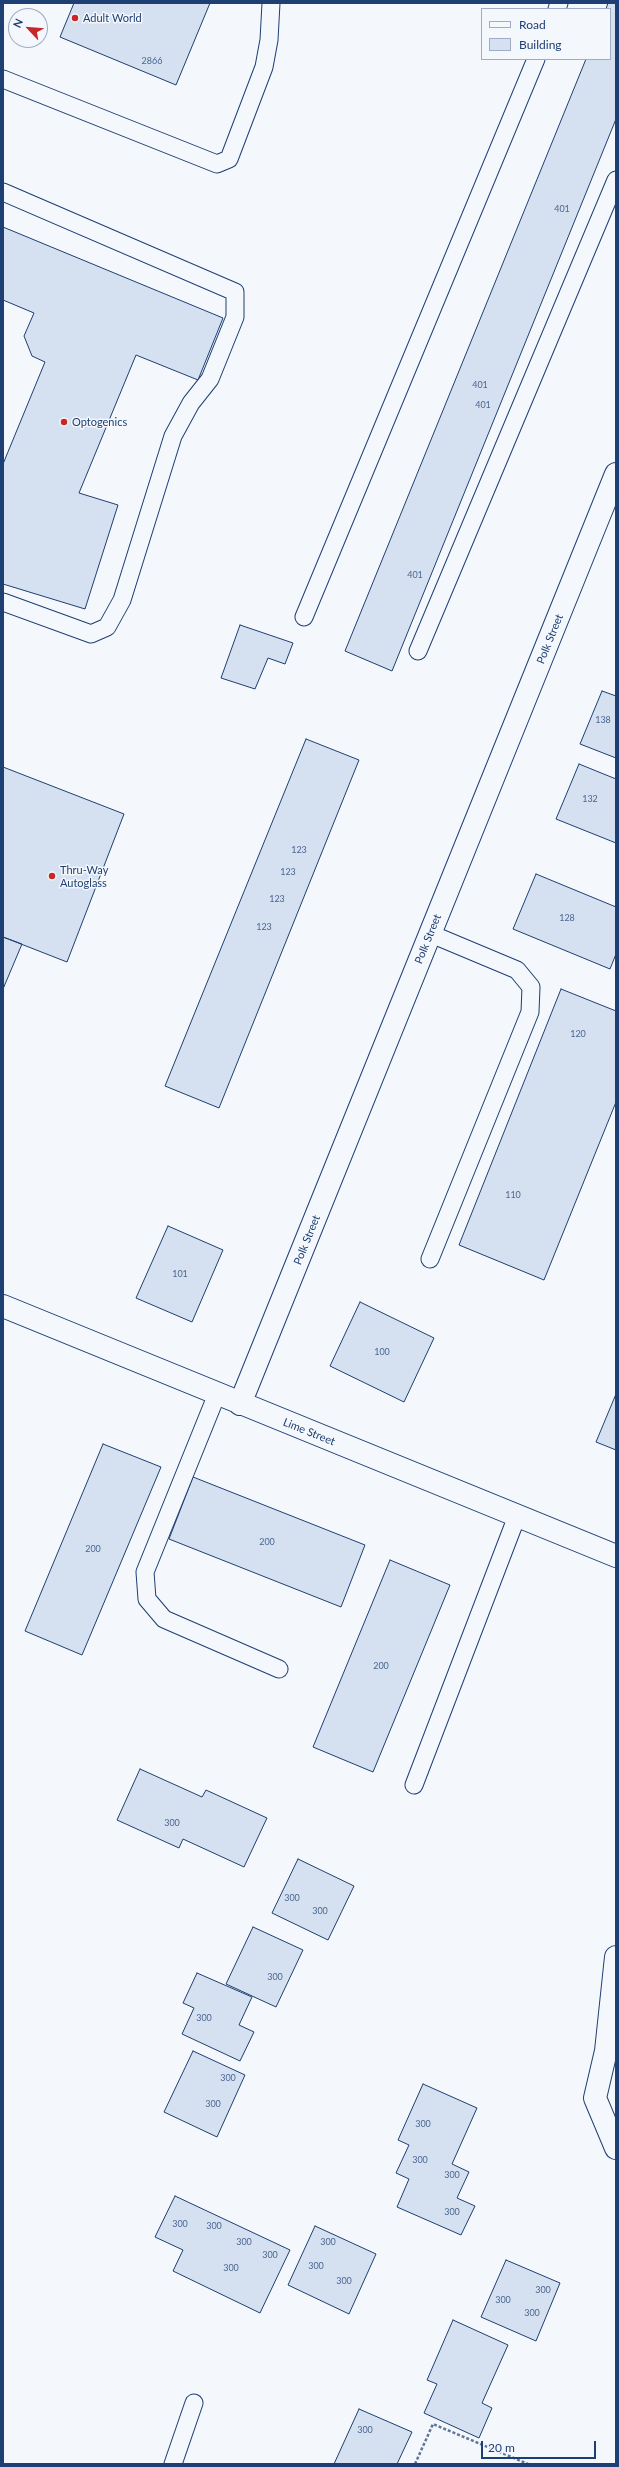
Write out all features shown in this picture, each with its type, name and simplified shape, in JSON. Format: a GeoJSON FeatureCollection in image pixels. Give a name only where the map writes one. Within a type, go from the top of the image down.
{"type":"FeatureCollection","features":[{"type":"Feature","properties":{"kind":"street","name":"Polk Street"},"geometry":{"type":"LineString","coordinates":[[240,1404],[616,474]]}},
{"type":"Feature","properties":{"kind":"street","name":"Lime Street"},"geometry":{"type":"LineString","coordinates":[[3,1306],[240,1404],[616,1556]]}},
{"type":"Feature","properties":{"kind":"street"},"geometry":{"type":"LineString","coordinates":[[616,1957],[611,2059],[595,2098],[616,2148]]}},
{"type":"Feature","properties":{"kind":"lane"},"geometry":{"type":"LineString","coordinates":[[3,79],[217,164],[229,159],[264,67],[269,40],[271,3]]}},
{"type":"Feature","properties":{"kind":"lane"},"geometry":{"type":"LineString","coordinates":[[304,617],[536,60]]}},
{"type":"Feature","properties":{"kind":"lane"},"geometry":{"type":"LineString","coordinates":[[418,651],[616,180]]}},
{"type":"Feature","properties":{"kind":"lane"},"geometry":{"type":"LineString","coordinates":[[3,192],[235,292],[235,311],[229,337],[210,379],[191,403],[173,436],[122,600],[107,628],[91,634],[3,602]]}},
{"type":"Feature","properties":{"kind":"lane"},"geometry":{"type":"LineString","coordinates":[[430,934],[518,970],[531,987],[530,1012],[430,1259]]}},
{"type":"Feature","properties":{"kind":"lane"},"geometry":{"type":"LineString","coordinates":[[217,1394],[145,1572],[147,1599],[164,1619],[279,1669]]}},
{"type":"Feature","properties":{"kind":"lane"},"geometry":{"type":"LineString","coordinates":[[414,1785],[517,1516]]}},
{"type":"Feature","properties":{"kind":"lane"},"geometry":{"type":"LineString","coordinates":[[173,2464],[194,2403]]}},
{"type":"Feature","properties":{"kind":"path"},"geometry":{"type":"LineString","coordinates":[[415,2464],[433,2424],[528,2464]]}},
{"type":"Feature","properties":{"kind":"building"},"geometry":{"type":"Polygon","coordinates":[[[74,3],[210,3],[176,85],[60,37],[74,3]]]}},
{"type":"Feature","properties":{"kind":"building"},"geometry":{"type":"Polygon","coordinates":[[[608,3],[616,3],[616,119],[392,671],[345,651],[586,60],[611,60],[611,8],[606,8],[608,3]]]}},
{"type":"Feature","properties":{"kind":"building","name":"Optogenics"},"geometry":{"type":"Polygon","coordinates":[[[3,227],[223,318],[198,380],[136,355],[79,493],[118,505],[85,609],[3,584],[3,464],[45,362],[32,356],[24,336],[34,313],[3,300],[3,227]]]}},
{"type":"Feature","properties":{"kind":"building"},"geometry":{"type":"Polygon","coordinates":[[[240,625],[293,643],[285,664],[268,658],[255,689],[221,678],[240,625]]]}},
{"type":"Feature","properties":{"kind":"building"},"geometry":{"type":"Polygon","coordinates":[[[602,691],[616,696],[616,758],[580,744],[602,691]]]}},
{"type":"Feature","properties":{"kind":"building"},"geometry":{"type":"Polygon","coordinates":[[[306,739],[359,760],[219,1108],[165,1086],[306,739]]]}},
{"type":"Feature","properties":{"kind":"building"},"geometry":{"type":"Polygon","coordinates":[[[579,764],[616,779],[616,843],[556,819],[579,764]]]}},
{"type":"Feature","properties":{"kind":"building","name":"Thru-Way Autoglass"},"geometry":{"type":"Polygon","coordinates":[[[3,767],[124,814],[67,962],[3,937],[3,767]]]}},
{"type":"Feature","properties":{"kind":"building"},"geometry":{"type":"Polygon","coordinates":[[[536,874],[616,907],[616,954],[610,969],[513,929],[536,874]]]}},
{"type":"Feature","properties":{"kind":"building"},"geometry":{"type":"Polygon","coordinates":[[[3,937],[22,944],[3,989],[3,937]]]}},
{"type":"Feature","properties":{"kind":"building"},"geometry":{"type":"Polygon","coordinates":[[[561,989],[616,1011],[616,1102],[544,1280],[459,1245],[561,989]]]}},
{"type":"Feature","properties":{"kind":"building"},"geometry":{"type":"Polygon","coordinates":[[[168,1226],[223,1250],[192,1322],[136,1298],[168,1226]]]}},
{"type":"Feature","properties":{"kind":"building"},"geometry":{"type":"Polygon","coordinates":[[[360,1302],[434,1338],[404,1402],[330,1366],[360,1302]]]}},
{"type":"Feature","properties":{"kind":"building"},"geometry":{"type":"Polygon","coordinates":[[[616,1394],[616,1450],[596,1442],[616,1394]]]}},
{"type":"Feature","properties":{"kind":"building"},"geometry":{"type":"Polygon","coordinates":[[[103,1444],[161,1467],[82,1655],[25,1631],[103,1444]]]}},
{"type":"Feature","properties":{"kind":"building"},"geometry":{"type":"Polygon","coordinates":[[[193,1477],[365,1545],[341,1607],[169,1539],[193,1477]]]}},
{"type":"Feature","properties":{"kind":"building"},"geometry":{"type":"Polygon","coordinates":[[[390,1560],[450,1585],[373,1772],[313,1747],[390,1560]]]}},
{"type":"Feature","properties":{"kind":"building"},"geometry":{"type":"Polygon","coordinates":[[[140,1769],[202,1797],[206,1790],[267,1818],[244,1867],[183,1839],[179,1848],[117,1820],[140,1769]]]}},
{"type":"Feature","properties":{"kind":"building"},"geometry":{"type":"Polygon","coordinates":[[[298,1859],[354,1886],[328,1940],[272,1913],[298,1859]]]}},
{"type":"Feature","properties":{"kind":"building"},"geometry":{"type":"Polygon","coordinates":[[[253,1927],[303,1950],[276,2007],[226,1984],[253,1927]]]}},
{"type":"Feature","properties":{"kind":"building"},"geometry":{"type":"Polygon","coordinates":[[[197,1973],[252,1997],[239,2025],[254,2032],[240,2061],[182,2034],[194,2008],[183,2003],[197,1973]]]}},
{"type":"Feature","properties":{"kind":"building"},"geometry":{"type":"Polygon","coordinates":[[[193,2051],[245,2075],[217,2137],[164,2112],[193,2051]]]}},
{"type":"Feature","properties":{"kind":"building"},"geometry":{"type":"Polygon","coordinates":[[[423,2084],[477,2108],[452,2164],[469,2172],[457,2198],[475,2206],[461,2235],[397,2207],[409,2179],[396,2173],[409,2145],[398,2140],[423,2084]]]}},
{"type":"Feature","properties":{"kind":"building"},"geometry":{"type":"Polygon","coordinates":[[[175,2196],[290,2250],[260,2313],[173,2271],[183,2250],[155,2237],[175,2196]]]}},
{"type":"Feature","properties":{"kind":"building"},"geometry":{"type":"Polygon","coordinates":[[[315,2226],[376,2254],[349,2314],[288,2285],[315,2226]]]}},
{"type":"Feature","properties":{"kind":"building"},"geometry":{"type":"Polygon","coordinates":[[[506,2260],[560,2283],[536,2341],[481,2317],[506,2260]]]}},
{"type":"Feature","properties":{"kind":"building"},"geometry":{"type":"Polygon","coordinates":[[[453,2320],[508,2345],[482,2403],[492,2408],[479,2438],[424,2413],[437,2384],[427,2380],[453,2320]]]}},
{"type":"Feature","properties":{"kind":"building"},"geometry":{"type":"Polygon","coordinates":[[[359,2409],[412,2432],[397,2464],[334,2464],[359,2409]]]}},
{"type":"Feature","properties":{"kind":"place","name":"Adult World"},"geometry":{"type":"Point","coordinates":[75,18]}},
{"type":"Feature","properties":{"kind":"place","name":"Optogenics"},"geometry":{"type":"Point","coordinates":[64,422]}},
{"type":"Feature","properties":{"kind":"place","name":"Thru-Way Autoglass"},"geometry":{"type":"Point","coordinates":[52,876]}}]}
